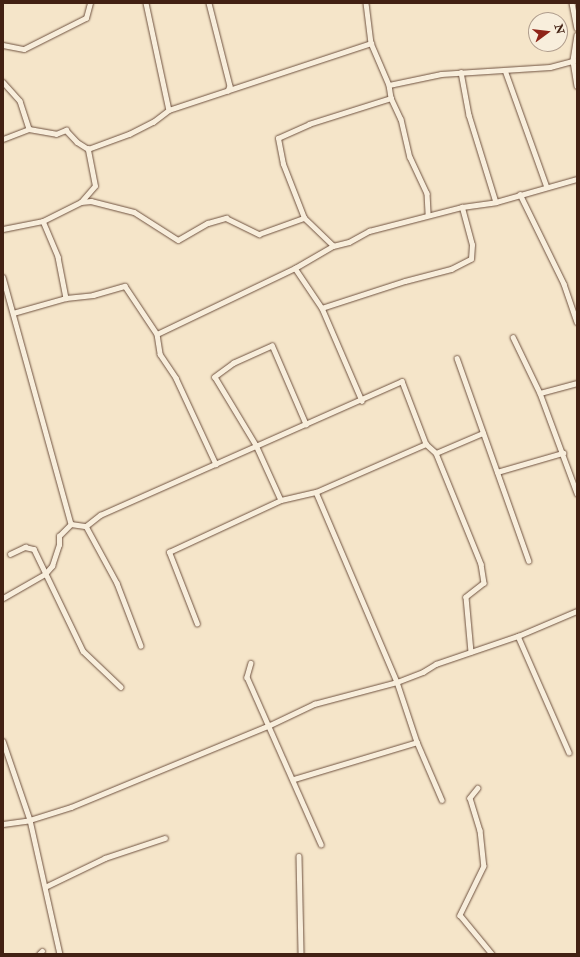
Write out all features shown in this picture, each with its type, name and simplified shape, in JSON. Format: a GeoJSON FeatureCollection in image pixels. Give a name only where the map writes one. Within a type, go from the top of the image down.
{"type":"FeatureCollection","features":[{"type":"Feature","properties":{"kind":"street"},"geometry":{"type":"LineString","coordinates":[[3,46],[24,49],[86,18],[90,3]]}},
{"type":"Feature","properties":{"kind":"street"},"geometry":{"type":"LineString","coordinates":[[146,3],[169,110]]}},
{"type":"Feature","properties":{"kind":"street"},"geometry":{"type":"LineString","coordinates":[[209,3],[230,86],[228,91]]}},
{"type":"Feature","properties":{"kind":"street"},"geometry":{"type":"LineString","coordinates":[[366,3],[371,43],[389,85],[390,98],[401,119],[410,157],[427,193],[428,215]]}},
{"type":"Feature","properties":{"kind":"street"},"geometry":{"type":"LineString","coordinates":[[572,3],[577,28]]}},
{"type":"Feature","properties":{"kind":"street"},"geometry":{"type":"LineString","coordinates":[[577,35],[575,60],[577,86]]}},
{"type":"Feature","properties":{"kind":"street"},"geometry":{"type":"LineString","coordinates":[[3,139],[29,129],[56,134],[66,130],[77,142],[88,148],[129,134],[153,122],[169,110],[371,43]]}},
{"type":"Feature","properties":{"kind":"street"},"geometry":{"type":"LineString","coordinates":[[389,85],[461,72],[550,67],[575,60]]}},
{"type":"Feature","properties":{"kind":"street"},"geometry":{"type":"LineString","coordinates":[[505,70],[546,187]]}},
{"type":"Feature","properties":{"kind":"street"},"geometry":{"type":"LineString","coordinates":[[461,72],[469,114],[496,202]]}},
{"type":"Feature","properties":{"kind":"street"},"geometry":{"type":"LineString","coordinates":[[3,82],[20,101],[29,129]]}},
{"type":"Feature","properties":{"kind":"street"},"geometry":{"type":"LineString","coordinates":[[333,246],[304,218],[283,164],[278,138],[309,124],[390,98]]}},
{"type":"Feature","properties":{"kind":"street"},"geometry":{"type":"LineString","coordinates":[[81,202],[95,186],[88,148]]}},
{"type":"Feature","properties":{"kind":"street"},"geometry":{"type":"LineString","coordinates":[[157,334],[295,268],[333,246],[350,242],[368,230],[462,207],[496,202],[577,179]]}},
{"type":"Feature","properties":{"kind":"street"},"geometry":{"type":"LineString","coordinates":[[520,194],[564,284],[576,320]]}},
{"type":"Feature","properties":{"kind":"street"},"geometry":{"type":"LineString","coordinates":[[3,229],[43,221],[81,202],[90,201],[134,212],[178,240],[208,223],[226,218],[259,234],[304,218]]}},
{"type":"Feature","properties":{"kind":"street"},"geometry":{"type":"LineString","coordinates":[[322,308],[451,269],[471,258],[472,245],[462,207]]}},
{"type":"Feature","properties":{"kind":"street"},"geometry":{"type":"LineString","coordinates":[[43,221],[58,257],[66,298]]}},
{"type":"Feature","properties":{"kind":"street"},"geometry":{"type":"LineString","coordinates":[[295,268],[322,308],[362,401]]}},
{"type":"Feature","properties":{"kind":"street"},"geometry":{"type":"LineString","coordinates":[[3,277],[71,524]]}},
{"type":"Feature","properties":{"kind":"street"},"geometry":{"type":"LineString","coordinates":[[13,313],[66,298],[93,295],[125,286],[157,334],[160,354],[176,378],[216,464]]}},
{"type":"Feature","properties":{"kind":"street"},"geometry":{"type":"LineString","coordinates":[[513,337],[540,393],[577,493]]}},
{"type":"Feature","properties":{"kind":"street"},"geometry":{"type":"LineString","coordinates":[[281,500],[256,445],[215,377],[234,363],[272,346],[306,425]]}},
{"type":"Feature","properties":{"kind":"street"},"geometry":{"type":"LineString","coordinates":[[457,358],[529,561]]}},
{"type":"Feature","properties":{"kind":"street"},"geometry":{"type":"LineString","coordinates":[[71,524],[86,526],[100,515],[256,445],[362,401],[402,381],[426,444],[436,453],[481,564],[484,583],[466,596],[470,652]]}},
{"type":"Feature","properties":{"kind":"street"},"geometry":{"type":"LineString","coordinates":[[540,393],[577,383]]}},
{"type":"Feature","properties":{"kind":"street"},"geometry":{"type":"LineString","coordinates":[[436,453],[483,434]]}},
{"type":"Feature","properties":{"kind":"street"},"geometry":{"type":"LineString","coordinates":[[197,624],[169,552],[281,500],[316,492],[426,444]]}},
{"type":"Feature","properties":{"kind":"street"},"geometry":{"type":"LineString","coordinates":[[497,472],[563,453]]}},
{"type":"Feature","properties":{"kind":"street"},"geometry":{"type":"LineString","coordinates":[[316,492],[397,682],[417,742],[442,800]]}},
{"type":"Feature","properties":{"kind":"street"},"geometry":{"type":"LineString","coordinates":[[3,598],[45,574],[52,566],[59,545],[59,536],[71,524]]}},
{"type":"Feature","properties":{"kind":"street"},"geometry":{"type":"LineString","coordinates":[[86,526],[117,583],[141,646]]}},
{"type":"Feature","properties":{"kind":"street"},"geometry":{"type":"LineString","coordinates":[[10,554],[25,547],[34,549],[83,651],[121,687]]}},
{"type":"Feature","properties":{"kind":"street"},"geometry":{"type":"LineString","coordinates":[[3,824],[30,820],[72,807],[270,725],[314,704],[397,682],[470,652],[518,636],[577,611]]}},
{"type":"Feature","properties":{"kind":"street"},"geometry":{"type":"LineString","coordinates":[[518,636],[569,752]]}},
{"type":"Feature","properties":{"kind":"street"},"geometry":{"type":"LineString","coordinates":[[251,662],[247,677],[270,725],[321,844]]}},
{"type":"Feature","properties":{"kind":"street"},"geometry":{"type":"LineString","coordinates":[[3,741],[30,820],[47,886],[60,954]]}},
{"type":"Feature","properties":{"kind":"street"},"geometry":{"type":"LineString","coordinates":[[294,780],[417,742]]}},
{"type":"Feature","properties":{"kind":"street"},"geometry":{"type":"LineString","coordinates":[[478,788],[470,798],[480,830],[484,866],[460,916],[492,954]]}},
{"type":"Feature","properties":{"kind":"street"},"geometry":{"type":"LineString","coordinates":[[47,886],[105,858],[165,838]]}},
{"type":"Feature","properties":{"kind":"street"},"geometry":{"type":"LineString","coordinates":[[299,856],[300,954]]}}]}
